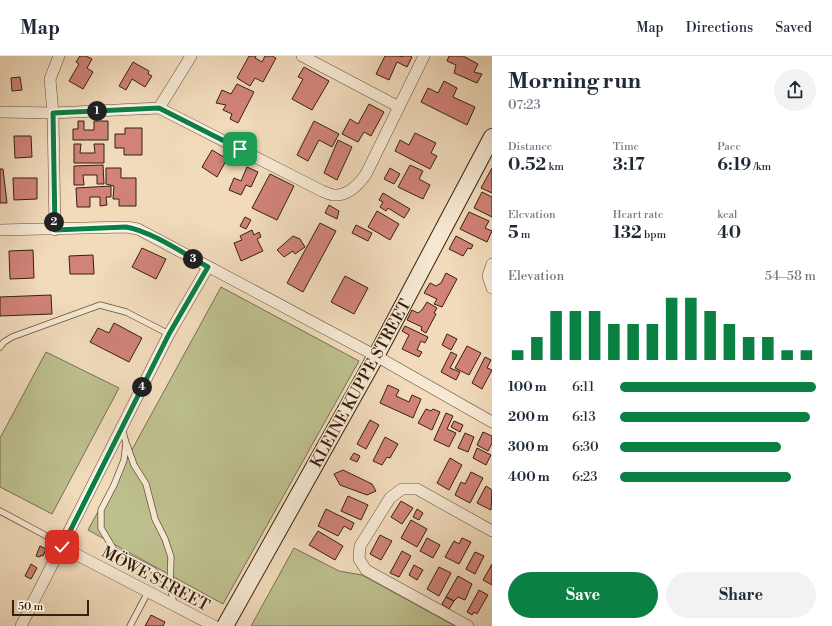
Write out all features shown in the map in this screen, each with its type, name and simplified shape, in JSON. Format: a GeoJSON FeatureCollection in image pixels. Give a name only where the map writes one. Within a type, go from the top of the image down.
{"type":"FeatureCollection","features":[{"type":"Feature","properties":{"kind":"street"},"geometry":{"type":"LineString","coordinates":[[55,230],[53,113],[50,79],[59,56]]}},
{"type":"Feature","properties":{"kind":"street"},"geometry":{"type":"LineString","coordinates":[[159,108],[191,56]]}},
{"type":"Feature","properties":{"kind":"street"},"geometry":{"type":"LineString","coordinates":[[302,56],[399,107]]}},
{"type":"Feature","properties":{"kind":"street"},"geometry":{"type":"LineString","coordinates":[[0,112],[53,113],[159,108],[322,191],[334,195],[344,193],[358,185],[366,174],[424,56]]}},
{"type":"Feature","properties":{"kind":"street","name":"KLEINE KUPPE STREET"},"geometry":{"type":"LineString","coordinates":[[225,626],[376,356],[492,138]]}},
{"type":"Feature","properties":{"kind":"street"},"geometry":{"type":"LineString","coordinates":[[0,230],[133,228],[150,235],[491,418]]}},
{"type":"Feature","properties":{"kind":"street"},"geometry":{"type":"LineString","coordinates":[[492,264],[488,276],[492,288]]}},
{"type":"Feature","properties":{"kind":"street"},"geometry":{"type":"LineString","coordinates":[[21,626],[169,334],[208,267]]}},
{"type":"Feature","properties":{"kind":"street"},"geometry":{"type":"LineString","coordinates":[[468,626],[366,570],[359,559],[360,546],[390,498],[402,489],[417,489],[492,531]]}},
{"type":"Feature","properties":{"kind":"street","name":"MÖWE STREET"},"geometry":{"type":"LineString","coordinates":[[62,547],[214,626]]}},
{"type":"Feature","properties":{"kind":"lane"},"geometry":{"type":"LineString","coordinates":[[0,347],[4,342],[12,337],[100,305],[126,312],[169,334]]}},
{"type":"Feature","properties":{"kind":"lane"},"geometry":{"type":"LineString","coordinates":[[122,427],[134,465],[146,484],[155,519],[165,539],[171,557],[170,586],[175,606]]}},
{"type":"Feature","properties":{"kind":"lane"},"geometry":{"type":"LineString","coordinates":[[126,442],[124,460],[114,485],[101,510],[101,528],[114,550],[153,570],[170,586]]}},
{"type":"Feature","properties":{"kind":"lane"},"geometry":{"type":"LineString","coordinates":[[0,511],[54,540],[62,547]]}},
{"type":"Feature","properties":{"kind":"lane"},"geometry":{"type":"LineString","coordinates":[[130,626],[148,592]]}},
{"type":"Feature","properties":{"kind":"green space"},"geometry":{"type":"Polygon","coordinates":[[[221,287],[359,361],[223,604],[88,530],[221,287]]]}},
{"type":"Feature","properties":{"kind":"green space"},"geometry":{"type":"Polygon","coordinates":[[[46,352],[119,388],[52,514],[0,487],[0,438],[46,352]]]}},
{"type":"Feature","properties":{"kind":"green space"},"geometry":{"type":"Polygon","coordinates":[[[294,548],[339,571],[362,575],[455,626],[251,626],[294,548]]]}},
{"type":"Feature","properties":{"kind":"building"},"geometry":{"type":"Polygon","coordinates":[[[80,56],[86,56],[92,59],[87,68],[93,72],[83,89],[69,81],[79,64],[76,62],[80,56]]]}},
{"type":"Feature","properties":{"kind":"building"},"geometry":{"type":"Polygon","coordinates":[[[249,56],[256,56],[255,58],[262,62],[265,56],[272,56],[276,58],[263,82],[255,78],[250,86],[237,78],[249,56]]]}},
{"type":"Feature","properties":{"kind":"building"},"geometry":{"type":"Polygon","coordinates":[[[385,56],[412,57],[407,67],[397,62],[389,80],[376,74],[385,56]]]}},
{"type":"Feature","properties":{"kind":"building"},"geometry":{"type":"Polygon","coordinates":[[[449,56],[463,56],[478,64],[474,72],[482,74],[477,83],[454,73],[456,65],[447,61],[449,56]]]}},
{"type":"Feature","properties":{"kind":"building"},"geometry":{"type":"Polygon","coordinates":[[[133,62],[149,71],[148,74],[152,76],[145,87],[132,79],[126,90],[119,86],[133,62]]]}},
{"type":"Feature","properties":{"kind":"building"},"geometry":{"type":"Polygon","coordinates":[[[304,67],[329,81],[312,110],[292,99],[303,79],[298,77],[304,67]]]}},
{"type":"Feature","properties":{"kind":"building"},"geometry":{"type":"Polygon","coordinates":[[[20,77],[22,90],[12,91],[11,78],[20,77]]]}},
{"type":"Feature","properties":{"kind":"building"},"geometry":{"type":"Polygon","coordinates":[[[444,81],[457,88],[453,97],[475,107],[467,125],[421,102],[428,88],[438,93],[444,81]]]}},
{"type":"Feature","properties":{"kind":"building"},"geometry":{"type":"Polygon","coordinates":[[[237,84],[254,92],[238,123],[230,119],[232,114],[223,110],[226,105],[216,103],[222,90],[231,94],[237,84]]]}},
{"type":"Feature","properties":{"kind":"building"},"geometry":{"type":"Polygon","coordinates":[[[369,104],[384,112],[371,136],[364,132],[358,142],[342,134],[350,119],[358,124],[369,104]]]}},
{"type":"Feature","properties":{"kind":"building"},"geometry":{"type":"Polygon","coordinates":[[[78,121],[84,121],[84,130],[94,130],[94,121],[108,121],[108,140],[73,140],[73,129],[78,129],[78,121]]]}},
{"type":"Feature","properties":{"kind":"building"},"geometry":{"type":"Polygon","coordinates":[[[314,121],[339,134],[332,147],[319,140],[308,161],[297,155],[314,121]]]}},
{"type":"Feature","properties":{"kind":"building"},"geometry":{"type":"Polygon","coordinates":[[[125,128],[142,128],[142,155],[124,155],[124,148],[115,148],[115,134],[125,134],[125,128]]]}},
{"type":"Feature","properties":{"kind":"building"},"geometry":{"type":"Polygon","coordinates":[[[415,133],[436,143],[431,153],[437,156],[430,169],[395,151],[400,140],[409,145],[415,133]]]}},
{"type":"Feature","properties":{"kind":"building"},"geometry":{"type":"Polygon","coordinates":[[[14,136],[31,136],[32,157],[15,158],[14,136]]]}},
{"type":"Feature","properties":{"kind":"building"},"geometry":{"type":"Polygon","coordinates":[[[338,140],[352,147],[337,180],[324,173],[338,140]]]}},
{"type":"Feature","properties":{"kind":"building"},"geometry":{"type":"Polygon","coordinates":[[[74,144],[81,144],[80,153],[95,153],[94,144],[104,144],[104,163],[74,163],[74,144]]]}},
{"type":"Feature","properties":{"kind":"building"},"geometry":{"type":"Polygon","coordinates":[[[212,150],[227,159],[217,177],[202,167],[212,150]]]}},
{"type":"Feature","properties":{"kind":"building"},"geometry":{"type":"Polygon","coordinates":[[[103,165],[104,184],[97,184],[97,175],[83,175],[84,185],[74,185],[74,166],[103,165]]]}},
{"type":"Feature","properties":{"kind":"building"},"geometry":{"type":"Polygon","coordinates":[[[410,165],[423,171],[419,179],[430,185],[423,199],[398,187],[410,165]]]}},
{"type":"Feature","properties":{"kind":"building"},"geometry":{"type":"Polygon","coordinates":[[[247,167],[258,172],[251,187],[246,185],[241,195],[229,190],[234,178],[241,181],[247,167]]]}},
{"type":"Feature","properties":{"kind":"building"},"geometry":{"type":"Polygon","coordinates":[[[106,168],[121,168],[121,178],[136,178],[136,206],[119,206],[119,199],[113,199],[114,186],[106,184],[106,168]]]}},
{"type":"Feature","properties":{"kind":"building"},"geometry":{"type":"Polygon","coordinates":[[[390,168],[400,174],[394,184],[384,179],[390,168]]]}},
{"type":"Feature","properties":{"kind":"building"},"geometry":{"type":"Polygon","coordinates":[[[492,168],[492,193],[481,188],[492,168]]]}},
{"type":"Feature","properties":{"kind":"building"},"geometry":{"type":"Polygon","coordinates":[[[0,169],[3,169],[7,203],[0,203],[0,169]]]}},
{"type":"Feature","properties":{"kind":"building"},"geometry":{"type":"Polygon","coordinates":[[[270,174],[294,186],[277,220],[252,208],[270,174]]]}},
{"type":"Feature","properties":{"kind":"building"},"geometry":{"type":"Polygon","coordinates":[[[13,178],[37,178],[37,199],[14,200],[13,178]]]}},
{"type":"Feature","properties":{"kind":"building"},"geometry":{"type":"Polygon","coordinates":[[[111,186],[111,197],[106,197],[107,205],[100,206],[100,197],[90,197],[90,207],[77,207],[76,188],[111,186]]]}},
{"type":"Feature","properties":{"kind":"building"},"geometry":{"type":"Polygon","coordinates":[[[482,192],[492,197],[492,217],[474,208],[482,192]]]}},
{"type":"Feature","properties":{"kind":"building"},"geometry":{"type":"Polygon","coordinates":[[[383,193],[410,209],[404,218],[388,208],[386,211],[380,207],[383,202],[379,200],[383,193]]]}},
{"type":"Feature","properties":{"kind":"building"},"geometry":{"type":"Polygon","coordinates":[[[329,205],[339,211],[337,219],[325,213],[329,205]]]}},
{"type":"Feature","properties":{"kind":"building"},"geometry":{"type":"Polygon","coordinates":[[[377,211],[399,224],[390,240],[368,227],[377,211]]]}},
{"type":"Feature","properties":{"kind":"building"},"geometry":{"type":"Polygon","coordinates":[[[469,212],[489,221],[485,228],[492,231],[487,242],[460,229],[469,212]]]}},
{"type":"Feature","properties":{"kind":"building"},"geometry":{"type":"Polygon","coordinates":[[[245,217],[251,220],[246,229],[240,226],[245,217]]]}},
{"type":"Feature","properties":{"kind":"building"},"geometry":{"type":"Polygon","coordinates":[[[320,223],[336,231],[303,292],[287,283],[320,223]]]}},
{"type":"Feature","properties":{"kind":"building"},"geometry":{"type":"Polygon","coordinates":[[[356,225],[372,233],[368,241],[352,233],[356,225]]]}},
{"type":"Feature","properties":{"kind":"building"},"geometry":{"type":"Polygon","coordinates":[[[252,230],[254,235],[259,232],[261,237],[257,239],[263,251],[241,261],[234,243],[242,240],[240,236],[252,230]]]}},
{"type":"Feature","properties":{"kind":"building"},"geometry":{"type":"Polygon","coordinates":[[[293,236],[300,239],[305,247],[295,254],[293,251],[284,257],[277,250],[293,236]]]}},
{"type":"Feature","properties":{"kind":"building"},"geometry":{"type":"Polygon","coordinates":[[[456,236],[473,245],[471,249],[468,248],[463,256],[449,249],[456,236]]]}},
{"type":"Feature","properties":{"kind":"building"},"geometry":{"type":"Polygon","coordinates":[[[142,248],[166,259],[156,279],[132,267],[142,248]]]}},
{"type":"Feature","properties":{"kind":"building"},"geometry":{"type":"Polygon","coordinates":[[[33,250],[34,278],[10,279],[9,251],[33,250]]]}},
{"type":"Feature","properties":{"kind":"building"},"geometry":{"type":"Polygon","coordinates":[[[93,255],[94,274],[70,274],[69,256],[93,255]]]}},
{"type":"Feature","properties":{"kind":"building"},"geometry":{"type":"Polygon","coordinates":[[[446,273],[457,279],[442,307],[434,304],[437,299],[424,293],[430,283],[436,286],[441,283],[446,273]]]}},
{"type":"Feature","properties":{"kind":"building"},"geometry":{"type":"Polygon","coordinates":[[[345,276],[368,288],[354,314],[331,302],[345,276]]]}},
{"type":"Feature","properties":{"kind":"building"},"geometry":{"type":"Polygon","coordinates":[[[51,295],[52,314],[0,316],[0,297],[51,295]]]}},
{"type":"Feature","properties":{"kind":"building"},"geometry":{"type":"Polygon","coordinates":[[[427,302],[437,308],[434,313],[436,314],[426,333],[421,330],[422,327],[407,320],[412,310],[418,313],[427,302]]]}},
{"type":"Feature","properties":{"kind":"building"},"geometry":{"type":"Polygon","coordinates":[[[114,323],[142,338],[129,362],[90,342],[98,328],[109,333],[114,323]]]}},
{"type":"Feature","properties":{"kind":"building"},"geometry":{"type":"Polygon","coordinates":[[[405,326],[428,337],[425,343],[421,341],[417,350],[422,352],[419,357],[402,349],[409,335],[402,331],[405,326]]]}},
{"type":"Feature","properties":{"kind":"building"},"geometry":{"type":"Polygon","coordinates":[[[447,334],[457,339],[451,350],[442,345],[447,334]]]}},
{"type":"Feature","properties":{"kind":"building"},"geometry":{"type":"Polygon","coordinates":[[[467,346],[481,353],[469,375],[455,368],[467,346]]]}},
{"type":"Feature","properties":{"kind":"building"},"geometry":{"type":"Polygon","coordinates":[[[451,352],[457,355],[450,368],[460,372],[456,380],[441,372],[451,352]]]}},
{"type":"Feature","properties":{"kind":"building"},"geometry":{"type":"Polygon","coordinates":[[[485,357],[491,360],[487,368],[492,370],[482,389],[472,383],[485,357]]]}},
{"type":"Feature","properties":{"kind":"building"},"geometry":{"type":"Polygon","coordinates":[[[388,385],[399,390],[396,396],[409,402],[412,395],[421,399],[413,418],[380,403],[388,385]]]}},
{"type":"Feature","properties":{"kind":"building"},"geometry":{"type":"Polygon","coordinates":[[[426,409],[431,411],[433,409],[440,412],[432,430],[418,423],[426,409]]]}},
{"type":"Feature","properties":{"kind":"building"},"geometry":{"type":"Polygon","coordinates":[[[446,413],[453,416],[447,429],[456,433],[449,447],[434,440],[446,413]]]}},
{"type":"Feature","properties":{"kind":"building"},"geometry":{"type":"Polygon","coordinates":[[[370,420],[379,425],[366,449],[357,444],[370,420]]]}},
{"type":"Feature","properties":{"kind":"building"},"geometry":{"type":"Polygon","coordinates":[[[454,421],[463,425],[460,432],[451,427],[454,421]]]}},
{"type":"Feature","properties":{"kind":"building"},"geometry":{"type":"Polygon","coordinates":[[[483,432],[492,436],[492,443],[488,451],[477,445],[483,432]]]}},
{"type":"Feature","properties":{"kind":"building"},"geometry":{"type":"Polygon","coordinates":[[[465,433],[474,437],[468,452],[458,448],[465,433]]]}},
{"type":"Feature","properties":{"kind":"building"},"geometry":{"type":"Polygon","coordinates":[[[385,437],[398,444],[390,458],[387,457],[382,465],[373,461],[385,437]]]}},
{"type":"Feature","properties":{"kind":"building"},"geometry":{"type":"Polygon","coordinates":[[[477,448],[491,455],[486,465],[473,458],[477,448]]]}},
{"type":"Feature","properties":{"kind":"building"},"geometry":{"type":"Polygon","coordinates":[[[354,453],[360,456],[357,462],[350,459],[354,453]]]}},
{"type":"Feature","properties":{"kind":"building"},"geometry":{"type":"Polygon","coordinates":[[[450,458],[462,465],[449,490],[437,483],[450,458]]]}},
{"type":"Feature","properties":{"kind":"building"},"geometry":{"type":"Polygon","coordinates":[[[343,470],[372,484],[376,491],[367,495],[340,485],[334,474],[343,470]]]}},
{"type":"Feature","properties":{"kind":"building"},"geometry":{"type":"Polygon","coordinates":[[[471,472],[483,478],[470,503],[455,495],[461,482],[465,484],[471,472]]]}},
{"type":"Feature","properties":{"kind":"building"},"geometry":{"type":"Polygon","coordinates":[[[486,486],[492,490],[491,510],[477,503],[486,486]]]}},
{"type":"Feature","properties":{"kind":"building"},"geometry":{"type":"Polygon","coordinates":[[[348,496],[368,505],[361,520],[341,511],[348,496]]]}},
{"type":"Feature","properties":{"kind":"building"},"geometry":{"type":"Polygon","coordinates":[[[401,501],[413,508],[402,524],[391,517],[401,501]]]}},
{"type":"Feature","properties":{"kind":"building"},"geometry":{"type":"Polygon","coordinates":[[[326,509],[354,523],[351,530],[344,526],[338,536],[318,526],[326,509]]]}},
{"type":"Feature","properties":{"kind":"building"},"geometry":{"type":"Polygon","coordinates":[[[417,509],[423,513],[419,520],[413,517],[417,509]]]}},
{"type":"Feature","properties":{"kind":"building"},"geometry":{"type":"Polygon","coordinates":[[[411,520],[427,529],[417,547],[401,538],[411,520]]]}},
{"type":"Feature","properties":{"kind":"building"},"geometry":{"type":"Polygon","coordinates":[[[318,531],[343,546],[335,560],[309,545],[318,531]]]}},
{"type":"Feature","properties":{"kind":"building"},"geometry":{"type":"Polygon","coordinates":[[[380,535],[392,541],[381,560],[370,554],[380,535]]]}},
{"type":"Feature","properties":{"kind":"building"},"geometry":{"type":"Polygon","coordinates":[[[427,538],[440,545],[433,558],[420,551],[427,538]]]}},
{"type":"Feature","properties":{"kind":"building"},"geometry":{"type":"Polygon","coordinates":[[[462,538],[471,542],[459,564],[445,557],[454,541],[459,544],[462,538]]]}},
{"type":"Feature","properties":{"kind":"building"},"geometry":{"type":"Polygon","coordinates":[[[40,546],[46,549],[43,556],[41,555],[40,557],[36,556],[40,546]]]}},
{"type":"Feature","properties":{"kind":"building"},"geometry":{"type":"Polygon","coordinates":[[[402,551],[411,556],[399,577],[390,573],[402,551]]]}},
{"type":"Feature","properties":{"kind":"building"},"geometry":{"type":"Polygon","coordinates":[[[475,552],[484,556],[475,574],[466,569],[475,552]]]}},
{"type":"Feature","properties":{"kind":"building"},"geometry":{"type":"Polygon","coordinates":[[[31,564],[37,568],[31,579],[25,576],[31,564]]]}},
{"type":"Feature","properties":{"kind":"building"},"geometry":{"type":"Polygon","coordinates":[[[492,564],[492,585],[483,580],[492,564]]]}},
{"type":"Feature","properties":{"kind":"building"},"geometry":{"type":"Polygon","coordinates":[[[414,565],[423,570],[417,580],[409,575],[414,565]]]}},
{"type":"Feature","properties":{"kind":"building"},"geometry":{"type":"Polygon","coordinates":[[[439,567],[451,573],[439,596],[427,589],[439,567]]]}},
{"type":"Feature","properties":{"kind":"building"},"geometry":{"type":"Polygon","coordinates":[[[458,576],[472,584],[465,600],[458,597],[454,601],[446,597],[458,576]]]}},
{"type":"Feature","properties":{"kind":"building"},"geometry":{"type":"Polygon","coordinates":[[[479,590],[488,595],[477,614],[474,612],[472,615],[467,612],[479,590]]]}},
{"type":"Feature","properties":{"kind":"building"},"geometry":{"type":"Polygon","coordinates":[[[446,597],[454,601],[449,609],[442,604],[446,597]]]}},
{"type":"Feature","properties":{"kind":"building"},"geometry":{"type":"Polygon","coordinates":[[[151,615],[165,622],[163,626],[145,626],[151,615]]]}},
{"type":"Feature","properties":{"kind":"route"},"geometry":{"type":"LineString","coordinates":[[62,547],[169,334],[208,267],[138,229],[126,227],[55,230],[53,113],[159,108],[240,149]]}}]}
